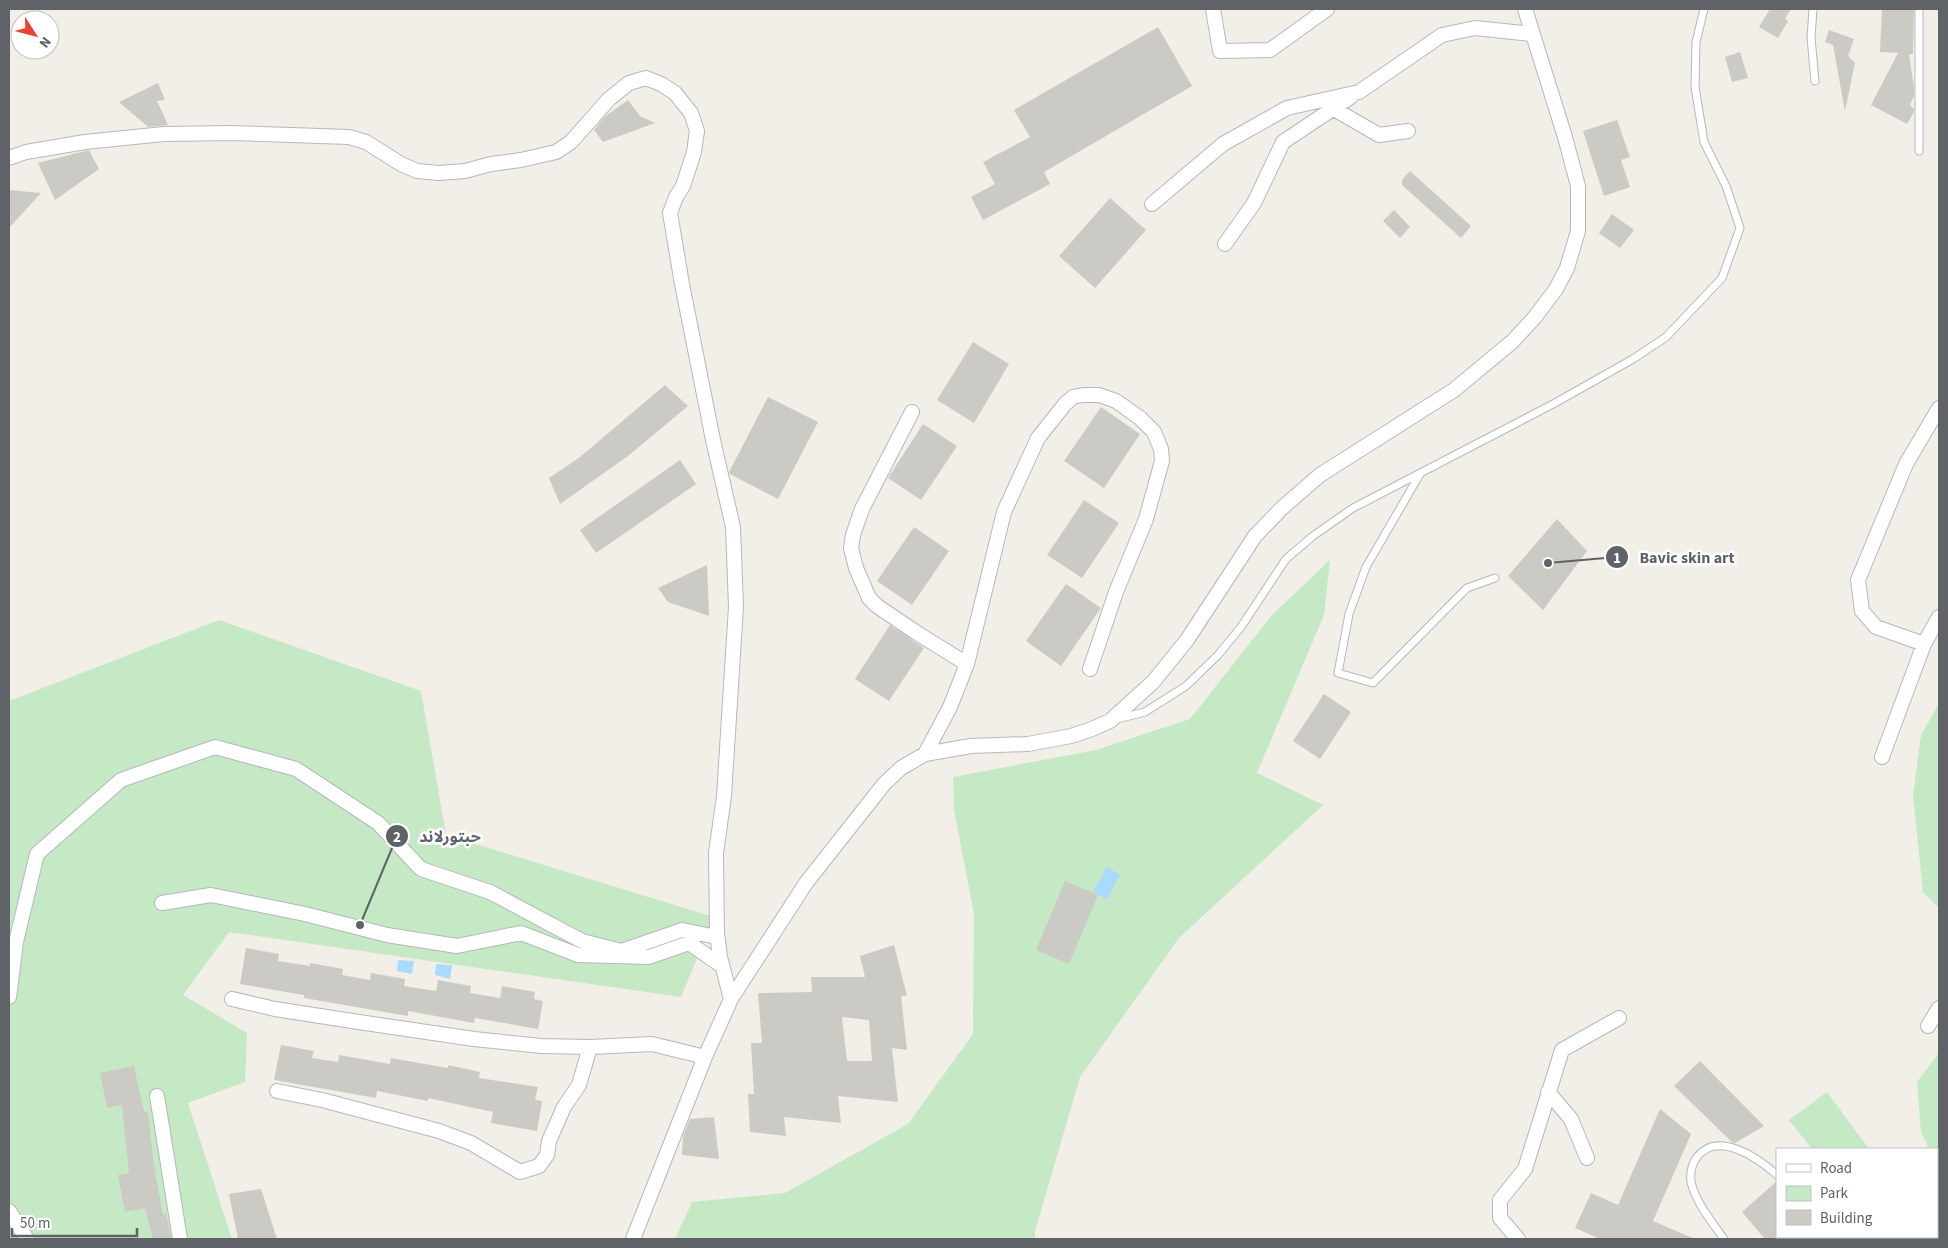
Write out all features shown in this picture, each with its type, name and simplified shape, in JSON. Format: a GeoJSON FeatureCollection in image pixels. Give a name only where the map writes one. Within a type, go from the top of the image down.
{"type":"FeatureCollection","features":[{"type":"Feature","properties":{"kind":"street"},"geometry":{"type":"LineString","coordinates":[[1213,9],[1220,51],[1270,50],[1327,9]]}},
{"type":"Feature","properties":{"kind":"street"},"geometry":{"type":"LineString","coordinates":[[633,1239],[705,1056],[731,999],[806,883],[884,784],[901,768],[925,754],[971,746],[1028,744],[1062,738],[1092,729],[1110,721],[1153,682],[1186,640],[1254,536],[1282,508],[1320,474],[1454,390],[1513,341],[1556,288],[1567,268],[1578,231],[1578,186],[1565,137],[1525,9]]}},
{"type":"Feature","properties":{"kind":"street"},"geometry":{"type":"LineString","coordinates":[[1225,244],[1254,203],[1283,142],[1442,35],[1475,28],[1532,34]]}},
{"type":"Feature","properties":{"kind":"street"},"geometry":{"type":"LineString","coordinates":[[9,158],[26,152],[85,142],[164,134],[232,133],[349,137],[366,142],[401,164],[417,171],[439,173],[465,171],[490,164],[521,160],[556,152],[571,142],[609,99],[629,83],[646,78],[661,84],[674,93],[691,114],[697,131],[694,152],[683,186],[676,197],[670,213],[713,440],[734,527],[736,607],[724,796],[716,854],[717,937],[722,966],[731,999]]}},
{"type":"Feature","properties":{"kind":"street"},"geometry":{"type":"LineString","coordinates":[[1152,204],[1223,144],[1287,108],[1359,92]]}},
{"type":"Feature","properties":{"kind":"street"},"geometry":{"type":"LineString","coordinates":[[1334,108],[1379,135],[1408,131]]}},
{"type":"Feature","properties":{"kind":"street"},"geometry":{"type":"LineString","coordinates":[[925,754],[950,707],[967,664],[1004,512],[1038,438],[1054,416],[1073,397],[1083,394],[1100,395],[1116,400],[1140,418],[1154,432],[1161,449],[1162,461],[1146,518],[1116,592],[1090,669]]}},
{"type":"Feature","properties":{"kind":"street"},"geometry":{"type":"LineString","coordinates":[[1924,644],[1876,627],[1862,611],[1858,580],[1906,464],[1939,408]]}},
{"type":"Feature","properties":{"kind":"street"},"geometry":{"type":"LineString","coordinates":[[912,412],[862,509],[853,535],[851,548],[856,568],[869,598],[876,606],[967,664]]}},
{"type":"Feature","properties":{"kind":"street"},"geometry":{"type":"LineString","coordinates":[[1882,757],[1924,644],[1939,617]]}},
{"type":"Feature","properties":{"kind":"street"},"geometry":{"type":"LineString","coordinates":[[9,997],[16,942],[37,854],[121,780],[215,747],[296,769],[378,824],[421,869],[490,892],[582,941],[621,952],[682,930],[717,937]]}},
{"type":"Feature","properties":{"kind":"street"},"geometry":{"type":"LineString","coordinates":[[162,903],[211,895],[305,914],[388,935],[457,946],[521,933],[578,955],[649,957],[689,943],[722,966]]}},
{"type":"Feature","properties":{"kind":"street"},"geometry":{"type":"LineString","coordinates":[[232,999],[275,1009],[465,1038],[541,1046],[590,1047],[652,1044],[705,1056]]}},
{"type":"Feature","properties":{"kind":"street"},"geometry":{"type":"LineString","coordinates":[[1928,1026],[1939,1008]]}},
{"type":"Feature","properties":{"kind":"street"},"geometry":{"type":"LineString","coordinates":[[1518,1239],[1500,1218],[1500,1200],[1525,1169],[1562,1050],[1619,1018]]}},
{"type":"Feature","properties":{"kind":"street"},"geometry":{"type":"LineString","coordinates":[[277,1091],[322,1100],[439,1131],[471,1143],[520,1172],[539,1166],[548,1155],[549,1141],[564,1107],[579,1085],[590,1047]]}},
{"type":"Feature","properties":{"kind":"street"},"geometry":{"type":"LineString","coordinates":[[1548,1092],[1571,1119],[1587,1158]]}},
{"type":"Feature","properties":{"kind":"street"},"geometry":{"type":"LineString","coordinates":[[157,1096],[180,1239]]}},
{"type":"Feature","properties":{"kind":"street"},"geometry":{"type":"LineString","coordinates":[[9,1212],[27,1239]]}},
{"type":"Feature","properties":{"kind":"lane"},"geometry":{"type":"LineString","coordinates":[[1110,721],[1145,712],[1186,686],[1218,655],[1241,627],[1286,559],[1313,536],[1352,508],[1555,403],[1633,359],[1666,337],[1722,278],[1740,228],[1726,186],[1704,142],[1695,87],[1696,42],[1704,9]]}},
{"type":"Feature","properties":{"kind":"lane"},"geometry":{"type":"LineString","coordinates":[[1813,9],[1812,38],[1816,81]]}},
{"type":"Feature","properties":{"kind":"lane"},"geometry":{"type":"LineString","coordinates":[[1919,9],[1919,151]]}},
{"type":"Feature","properties":{"kind":"lane"},"geometry":{"type":"LineString","coordinates":[[1421,472],[1366,566],[1349,614],[1338,673],[1373,683],[1467,588],[1495,578]]}},
{"type":"Feature","properties":{"kind":"lane"},"geometry":{"type":"LineString","coordinates":[[1724,1239],[1698,1200],[1692,1184],[1690,1170],[1702,1150],[1713,1145],[1723,1144],[1753,1157],[1776,1174]]}},
{"type":"Feature","properties":{"kind":"green space"},"geometry":{"type":"Polygon","coordinates":[[[1330,560],[1324,615],[1257,773],[1323,805],[1179,938],[1080,1077],[1035,1231],[1035,1239],[675,1239],[692,1202],[785,1193],[908,1124],[973,1034],[974,914],[954,810],[953,777],[1096,750],[1190,719],[1272,615],[1330,560]]]}},
{"type":"Feature","properties":{"kind":"green space"},"geometry":{"type":"Polygon","coordinates":[[[219,620],[421,691],[446,835],[714,917],[681,997],[229,932],[183,995],[247,1033],[245,1082],[188,1103],[232,1239],[9,1239],[9,701],[219,620]]]}},
{"type":"Feature","properties":{"kind":"green space"},"geometry":{"type":"Polygon","coordinates":[[[1939,703],[1939,908],[1923,892],[1913,796],[1921,735],[1939,703]]]}},
{"type":"Feature","properties":{"kind":"green space"},"geometry":{"type":"Polygon","coordinates":[[[1939,1053],[1939,1171],[1938,1148],[1929,1148],[1921,1132],[1917,1082],[1939,1053]]]}},
{"type":"Feature","properties":{"kind":"green space"},"geometry":{"type":"Polygon","coordinates":[[[1827,1092],[1868,1148],[1811,1148],[1789,1120],[1827,1092]]]}},
{"type":"Feature","properties":{"kind":"water"},"geometry":{"type":"Polygon","coordinates":[[[1107,867],[1120,875],[1107,899],[1093,892],[1107,867]]]}},
{"type":"Feature","properties":{"kind":"water"},"geometry":{"type":"Polygon","coordinates":[[[398,960],[414,961],[412,974],[397,971],[398,960]]]}},
{"type":"Feature","properties":{"kind":"water"},"geometry":{"type":"Polygon","coordinates":[[[436,964],[452,965],[450,979],[435,975],[436,964]]]}},
{"type":"Feature","properties":{"kind":"building"},"geometry":{"type":"Polygon","coordinates":[[[1770,9],[1791,9],[1785,19],[1788,21],[1778,38],[1759,27],[1770,9]]]}},
{"type":"Feature","properties":{"kind":"building"},"geometry":{"type":"Polygon","coordinates":[[[1882,9],[1914,9],[1913,54],[1909,54],[1914,88],[1914,96],[1910,105],[1914,112],[1907,124],[1871,105],[1898,53],[1880,52],[1882,9]]]}},
{"type":"Feature","properties":{"kind":"building"},"geometry":{"type":"Polygon","coordinates":[[[1158,27],[1192,86],[1044,172],[1050,184],[983,220],[971,197],[995,184],[983,162],[1030,137],[1014,110],[1158,27]]]}},
{"type":"Feature","properties":{"kind":"building"},"geometry":{"type":"Polygon","coordinates":[[[1829,30],[1854,39],[1848,56],[1855,63],[1845,111],[1833,45],[1825,42],[1829,30]]]}},
{"type":"Feature","properties":{"kind":"building"},"geometry":{"type":"Polygon","coordinates":[[[1740,52],[1748,78],[1732,82],[1725,57],[1740,52]]]}},
{"type":"Feature","properties":{"kind":"building"},"geometry":{"type":"Polygon","coordinates":[[[158,83],[165,100],[157,101],[168,125],[148,127],[119,102],[158,83]]]}},
{"type":"Feature","properties":{"kind":"building"},"geometry":{"type":"Polygon","coordinates":[[[628,100],[640,116],[655,123],[603,142],[594,130],[604,117],[628,100]]]}},
{"type":"Feature","properties":{"kind":"building"},"geometry":{"type":"Polygon","coordinates":[[[1617,120],[1630,157],[1621,160],[1630,187],[1604,196],[1583,131],[1617,120]]]}},
{"type":"Feature","properties":{"kind":"building"},"geometry":{"type":"Polygon","coordinates":[[[89,150],[99,169],[55,200],[38,163],[89,150]]]}},
{"type":"Feature","properties":{"kind":"building"},"geometry":{"type":"Polygon","coordinates":[[[1410,171],[1471,226],[1461,238],[1402,185],[1402,180],[1410,171]]]}},
{"type":"Feature","properties":{"kind":"building"},"geometry":{"type":"Polygon","coordinates":[[[9,190],[41,193],[9,228],[9,190]]]}},
{"type":"Feature","properties":{"kind":"building"},"geometry":{"type":"Polygon","coordinates":[[[1110,198],[1146,230],[1095,288],[1059,256],[1110,198]]]}},
{"type":"Feature","properties":{"kind":"building"},"geometry":{"type":"Polygon","coordinates":[[[1394,210],[1410,227],[1400,238],[1383,221],[1394,210]]]}},
{"type":"Feature","properties":{"kind":"building"},"geometry":{"type":"Polygon","coordinates":[[[1612,214],[1634,230],[1620,248],[1599,233],[1612,214]]]}},
{"type":"Feature","properties":{"kind":"building"},"geometry":{"type":"Polygon","coordinates":[[[973,342],[1009,364],[974,423],[937,400],[973,342]]]}},
{"type":"Feature","properties":{"kind":"building"},"geometry":{"type":"Polygon","coordinates":[[[665,385],[688,406],[628,456],[560,504],[549,478],[580,457],[665,385]]]}},
{"type":"Feature","properties":{"kind":"building"},"geometry":{"type":"Polygon","coordinates":[[[768,397],[818,422],[778,499],[729,472],[768,397]]]}},
{"type":"Feature","properties":{"kind":"building"},"geometry":{"type":"Polygon","coordinates":[[[1101,407],[1140,434],[1104,488],[1064,461],[1101,407]]]}},
{"type":"Feature","properties":{"kind":"building"},"geometry":{"type":"Polygon","coordinates":[[[923,424],[957,446],[921,500],[888,478],[923,424]]]}},
{"type":"Feature","properties":{"kind":"building"},"geometry":{"type":"Polygon","coordinates":[[[680,460],[696,484],[596,553],[580,530],[680,460]]]}},
{"type":"Feature","properties":{"kind":"building"},"geometry":{"type":"Polygon","coordinates":[[[1084,500],[1119,523],[1082,578],[1047,555],[1084,500]]]}},
{"type":"Feature","properties":{"kind":"building"},"geometry":{"type":"Polygon","coordinates":[[[1557,519],[1587,551],[1543,610],[1508,576],[1557,519]]]}},
{"type":"Feature","properties":{"kind":"building"},"geometry":{"type":"Polygon","coordinates":[[[914,527],[949,551],[912,605],[877,581],[914,527]]]}},
{"type":"Feature","properties":{"kind":"building"},"geometry":{"type":"Polygon","coordinates":[[[707,565],[709,616],[668,602],[658,588],[707,565]]]}},
{"type":"Feature","properties":{"kind":"building"},"geometry":{"type":"Polygon","coordinates":[[[1066,584],[1101,608],[1061,666],[1026,641],[1066,584]]]}},
{"type":"Feature","properties":{"kind":"building"},"geometry":{"type":"Polygon","coordinates":[[[890,625],[924,648],[889,701],[855,679],[890,625]]]}},
{"type":"Feature","properties":{"kind":"building"},"geometry":{"type":"Polygon","coordinates":[[[1324,694],[1351,712],[1320,759],[1293,741],[1324,694]]]}},
{"type":"Feature","properties":{"kind":"building"},"geometry":{"type":"Polygon","coordinates":[[[1065,881],[1098,895],[1069,964],[1036,950],[1065,881]]]}},
{"type":"Feature","properties":{"kind":"building"},"geometry":{"type":"Polygon","coordinates":[[[894,945],[907,996],[901,996],[907,1050],[892,1048],[898,1102],[838,1096],[841,1123],[784,1117],[786,1136],[750,1132],[748,1094],[754,1094],[751,1043],[762,1043],[758,993],[812,992],[811,977],[865,977],[860,956],[894,945]],[[842,1017],[847,1061],[872,1061],[869,1020],[842,1017]]]}},
{"type":"Feature","properties":{"kind":"building"},"geometry":{"type":"Polygon","coordinates":[[[246,948],[279,954],[278,961],[310,966],[310,963],[343,969],[342,975],[370,980],[371,973],[405,979],[404,986],[436,991],[438,980],[471,986],[470,993],[500,998],[502,986],[535,992],[534,999],[543,1001],[538,1029],[475,1018],[474,1023],[408,1011],[408,1016],[304,998],[304,995],[240,984],[246,948]]]}},
{"type":"Feature","properties":{"kind":"building"},"geometry":{"type":"Polygon","coordinates":[[[281,1045],[314,1051],[312,1058],[338,1062],[339,1055],[390,1064],[391,1058],[448,1068],[448,1065],[480,1072],[479,1078],[538,1087],[535,1100],[542,1101],[537,1131],[491,1123],[493,1112],[428,1098],[428,1101],[377,1091],[376,1098],[274,1080],[281,1045]]]}},
{"type":"Feature","properties":{"kind":"building"},"geometry":{"type":"Polygon","coordinates":[[[1700,1061],[1764,1126],[1735,1143],[1732,1142],[1674,1086],[1700,1061]]]}},
{"type":"Feature","properties":{"kind":"building"},"geometry":{"type":"Polygon","coordinates":[[[134,1066],[144,1112],[148,1112],[154,1167],[163,1215],[166,1214],[171,1239],[153,1239],[145,1208],[125,1212],[118,1175],[129,1173],[122,1105],[107,1108],[100,1073],[134,1066]]]}},
{"type":"Feature","properties":{"kind":"building"},"geometry":{"type":"Polygon","coordinates":[[[1660,1109],[1691,1134],[1653,1221],[1695,1239],[1600,1239],[1575,1228],[1591,1193],[1618,1205],[1660,1109]]]}},
{"type":"Feature","properties":{"kind":"building"},"geometry":{"type":"Polygon","coordinates":[[[714,1117],[719,1159],[682,1155],[683,1136],[690,1119],[714,1117]]]}},
{"type":"Feature","properties":{"kind":"building"},"geometry":{"type":"Polygon","coordinates":[[[1776,1182],[1777,1239],[1765,1239],[1742,1212],[1776,1182]]]}},
{"type":"Feature","properties":{"kind":"building"},"geometry":{"type":"Polygon","coordinates":[[[261,1189],[277,1239],[238,1239],[229,1194],[261,1189]]]}},
{"type":"Feature","properties":{"kind":"place","name":"Bavic skin art"},"geometry":{"type":"Point","coordinates":[1548,563]}},
{"type":"Feature","properties":{"kind":"place","name":"حبتورلاند"},"geometry":{"type":"Point","coordinates":[360,925]}}]}
